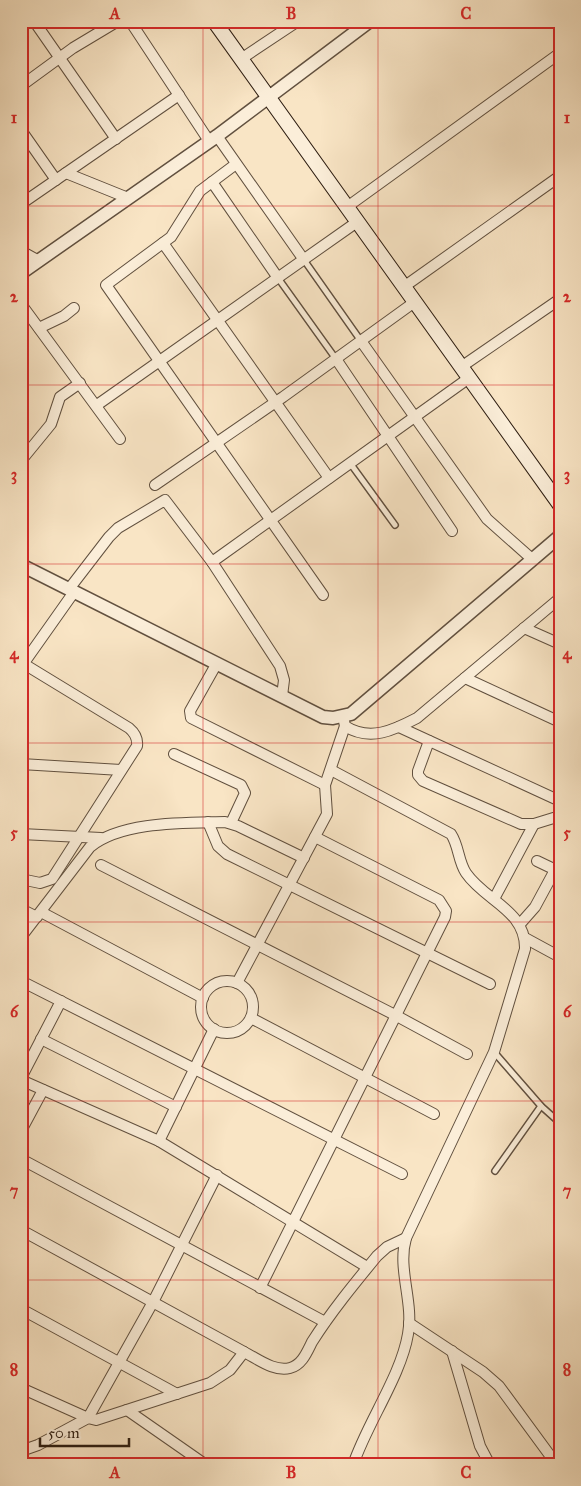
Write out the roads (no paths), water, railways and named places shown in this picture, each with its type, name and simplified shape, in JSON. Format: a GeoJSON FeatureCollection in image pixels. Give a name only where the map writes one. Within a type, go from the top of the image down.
{"type":"FeatureCollection","features":[{"type":"Feature","properties":{"kind":"main road"},"geometry":{"type":"LineString","coordinates":[[214,21],[465,372],[555,489],[560,504]]}},
{"type":"Feature","properties":{"kind":"street"},"geometry":{"type":"LineString","coordinates":[[34,21],[116,138]]}},
{"type":"Feature","properties":{"kind":"street"},"geometry":{"type":"LineString","coordinates":[[21,86],[59,57],[118,21]]}},
{"type":"Feature","properties":{"kind":"street"},"geometry":{"type":"LineString","coordinates":[[130,21],[179,95],[213,139],[236,164],[304,260]]}},
{"type":"Feature","properties":{"kind":"street"},"geometry":{"type":"LineString","coordinates":[[241,59],[298,21]]}},
{"type":"Feature","properties":{"kind":"street"},"geometry":{"type":"LineString","coordinates":[[21,273],[213,139],[370,21]]}},
{"type":"Feature","properties":{"kind":"street"},"geometry":{"type":"LineString","coordinates":[[347,207],[560,53]]}},
{"type":"Feature","properties":{"kind":"street"},"geometry":{"type":"LineString","coordinates":[[21,204],[179,95]]}},
{"type":"Feature","properties":{"kind":"street"},"geometry":{"type":"LineString","coordinates":[[21,130],[56,180]]}},
{"type":"Feature","properties":{"kind":"street"},"geometry":{"type":"LineString","coordinates":[[236,164],[200,191],[178,230],[106,285],[323,596]]}},
{"type":"Feature","properties":{"kind":"street"},"geometry":{"type":"LineString","coordinates":[[66,173],[128,198]]}},
{"type":"Feature","properties":{"kind":"street"},"geometry":{"type":"LineString","coordinates":[[405,286],[560,176]]}},
{"type":"Feature","properties":{"kind":"street"},"geometry":{"type":"LineString","coordinates":[[212,182],[278,278]]}},
{"type":"Feature","properties":{"kind":"street"},"geometry":{"type":"LineString","coordinates":[[97,405],[357,222]]}},
{"type":"Feature","properties":{"kind":"street"},"geometry":{"type":"LineString","coordinates":[[162,243],[329,478]]}},
{"type":"Feature","properties":{"kind":"street"},"geometry":{"type":"LineString","coordinates":[[21,251],[39,261]]}},
{"type":"Feature","properties":{"kind":"street"},"geometry":{"type":"LineString","coordinates":[[212,562],[414,417],[465,372],[560,299]]}},
{"type":"Feature","properties":{"kind":"street"},"geometry":{"type":"LineString","coordinates":[[155,485],[276,402],[416,301]]}},
{"type":"Feature","properties":{"kind":"street"},"geometry":{"type":"LineString","coordinates":[[21,304],[97,405],[120,439]]}},
{"type":"Feature","properties":{"kind":"street"},"geometry":{"type":"LineString","coordinates":[[39,328],[64,316],[74,308]]}},
{"type":"Feature","properties":{"kind":"street"},"geometry":{"type":"LineString","coordinates":[[361,341],[487,519],[532,559]]}},
{"type":"Feature","properties":{"kind":"street"},"geometry":{"type":"LineString","coordinates":[[336,359],[452,531]]}},
{"type":"Feature","properties":{"kind":"street"},"geometry":{"type":"LineString","coordinates":[[24,457],[51,424],[60,397],[80,383]]}},
{"type":"Feature","properties":{"kind":"street"},"geometry":{"type":"LineString","coordinates":[[21,879],[40,883],[52,879],[137,746],[135,733],[130,728],[22,665],[100,547],[118,528],[165,500],[212,562],[280,666],[284,680],[282,696]]}},
{"type":"Feature","properties":{"kind":"street"},"geometry":{"type":"LineString","coordinates":[[237,983],[327,814],[325,785],[344,722],[560,536]]}},
{"type":"Feature","properties":{"kind":"street"},"geometry":{"type":"LineString","coordinates":[[21,565],[324,717],[344,722],[365,735],[399,727],[417,718],[560,598]]}},
{"type":"Feature","properties":{"kind":"street"},"geometry":{"type":"LineString","coordinates":[[524,628],[560,644]]}},
{"type":"Feature","properties":{"kind":"street"},"geometry":{"type":"LineString","coordinates":[[217,663],[190,711],[191,718],[325,785]]}},
{"type":"Feature","properties":{"kind":"street"},"geometry":{"type":"LineString","coordinates":[[465,678],[560,722]]}},
{"type":"Feature","properties":{"kind":"street"},"geometry":{"type":"LineString","coordinates":[[399,727],[560,801]]}},
{"type":"Feature","properties":{"kind":"street"},"geometry":{"type":"LineString","coordinates":[[429,741],[418,771],[420,778],[521,824],[534,824],[560,816]]}},
{"type":"Feature","properties":{"kind":"street"},"geometry":{"type":"LineString","coordinates":[[174,754],[241,785],[245,793],[231,823]]}},
{"type":"Feature","properties":{"kind":"street"},"geometry":{"type":"LineString","coordinates":[[21,764],[122,770]]}},
{"type":"Feature","properties":{"kind":"street"},"geometry":{"type":"LineString","coordinates":[[331,770],[450,834],[465,872],[520,924],[525,938],[525,949],[494,1052],[406,1238],[403,1256],[409,1323],[406,1344],[353,1465]]}},
{"type":"Feature","properties":{"kind":"street"},"geometry":{"type":"LineString","coordinates":[[208,822],[218,846],[227,854],[490,984]]}},
{"type":"Feature","properties":{"kind":"street"},"geometry":{"type":"LineString","coordinates":[[21,937],[90,847],[101,838],[130,828],[208,822],[231,823],[304,858]]}},
{"type":"Feature","properties":{"kind":"street"},"geometry":{"type":"LineString","coordinates":[[494,899],[534,824]]}},
{"type":"Feature","properties":{"kind":"street"},"geometry":{"type":"LineString","coordinates":[[21,834],[101,838]]}},
{"type":"Feature","properties":{"kind":"street"},"geometry":{"type":"LineString","coordinates":[[260,1288],[426,952],[445,918],[446,911],[439,900],[315,837]]}},
{"type":"Feature","properties":{"kind":"street"},"geometry":{"type":"LineString","coordinates":[[520,924],[535,907],[557,871],[537,861]]}},
{"type":"Feature","properties":{"kind":"street"},"geometry":{"type":"LineString","coordinates":[[100,866],[395,1014],[467,1054]]}},
{"type":"Feature","properties":{"kind":"street"},"geometry":{"type":"LineString","coordinates":[[21,909],[39,915],[203,998]]}},
{"type":"Feature","properties":{"kind":"street"},"geometry":{"type":"LineString","coordinates":[[525,938],[560,957]]}},
{"type":"Feature","properties":{"kind":"street"},"geometry":{"type":"LineString","coordinates":[[21,980],[402,1174]]}},
{"type":"Feature","properties":{"kind":"street"},"geometry":{"type":"LineString","coordinates":[[221,982],[237,983],[250,994],[253,1002],[251,1018],[239,1030],[222,1032],[214,1029],[203,1016],[203,998],[213,986],[221,982]]}},
{"type":"Feature","properties":{"kind":"street"},"geometry":{"type":"LineString","coordinates":[[61,1001],[21,1079],[160,1141],[367,1267]]}},
{"type":"Feature","properties":{"kind":"street"},"geometry":{"type":"LineString","coordinates":[[251,1018],[434,1114]]}},
{"type":"Feature","properties":{"kind":"street"},"geometry":{"type":"LineString","coordinates":[[160,1141],[214,1029]]}},
{"type":"Feature","properties":{"kind":"street"},"geometry":{"type":"LineString","coordinates":[[41,1039],[176,1107]]}},
{"type":"Feature","properties":{"kind":"street"},"geometry":{"type":"LineString","coordinates":[[21,1131],[43,1090]]}},
{"type":"Feature","properties":{"kind":"street"},"geometry":{"type":"LineString","coordinates":[[21,1159],[324,1322]]}},
{"type":"Feature","properties":{"kind":"street"},"geometry":{"type":"LineString","coordinates":[[21,1451],[38,1445],[88,1418],[153,1302],[217,1174]]}},
{"type":"Feature","properties":{"kind":"street"},"geometry":{"type":"LineString","coordinates":[[21,1230],[271,1366],[292,1368],[300,1363],[324,1322],[367,1267],[387,1247],[406,1238]]}},
{"type":"Feature","properties":{"kind":"street"},"geometry":{"type":"LineString","coordinates":[[21,1309],[177,1394]]}},
{"type":"Feature","properties":{"kind":"street"},"geometry":{"type":"LineString","coordinates":[[409,1323],[483,1372],[499,1386],[557,1465]]}},
{"type":"Feature","properties":{"kind":"street"},"geometry":{"type":"LineString","coordinates":[[452,1351],[480,1446],[490,1465]]}},
{"type":"Feature","properties":{"kind":"street"},"geometry":{"type":"LineString","coordinates":[[22,1389],[96,1420],[222,1378],[244,1352]]}},
{"type":"Feature","properties":{"kind":"street"},"geometry":{"type":"LineString","coordinates":[[127,1410],[206,1465]]}},
{"type":"Feature","properties":{"kind":"lane"},"geometry":{"type":"LineString","coordinates":[[304,260],[361,341]]}},
{"type":"Feature","properties":{"kind":"lane"},"geometry":{"type":"LineString","coordinates":[[278,278],[336,359]]}},
{"type":"Feature","properties":{"kind":"lane"},"geometry":{"type":"LineString","coordinates":[[350,464],[395,525]]}},
{"type":"Feature","properties":{"kind":"lane"},"geometry":{"type":"LineString","coordinates":[[494,1052],[541,1106],[560,1123]]}},
{"type":"Feature","properties":{"kind":"lane"},"geometry":{"type":"LineString","coordinates":[[495,1171],[541,1106]]}}]}
